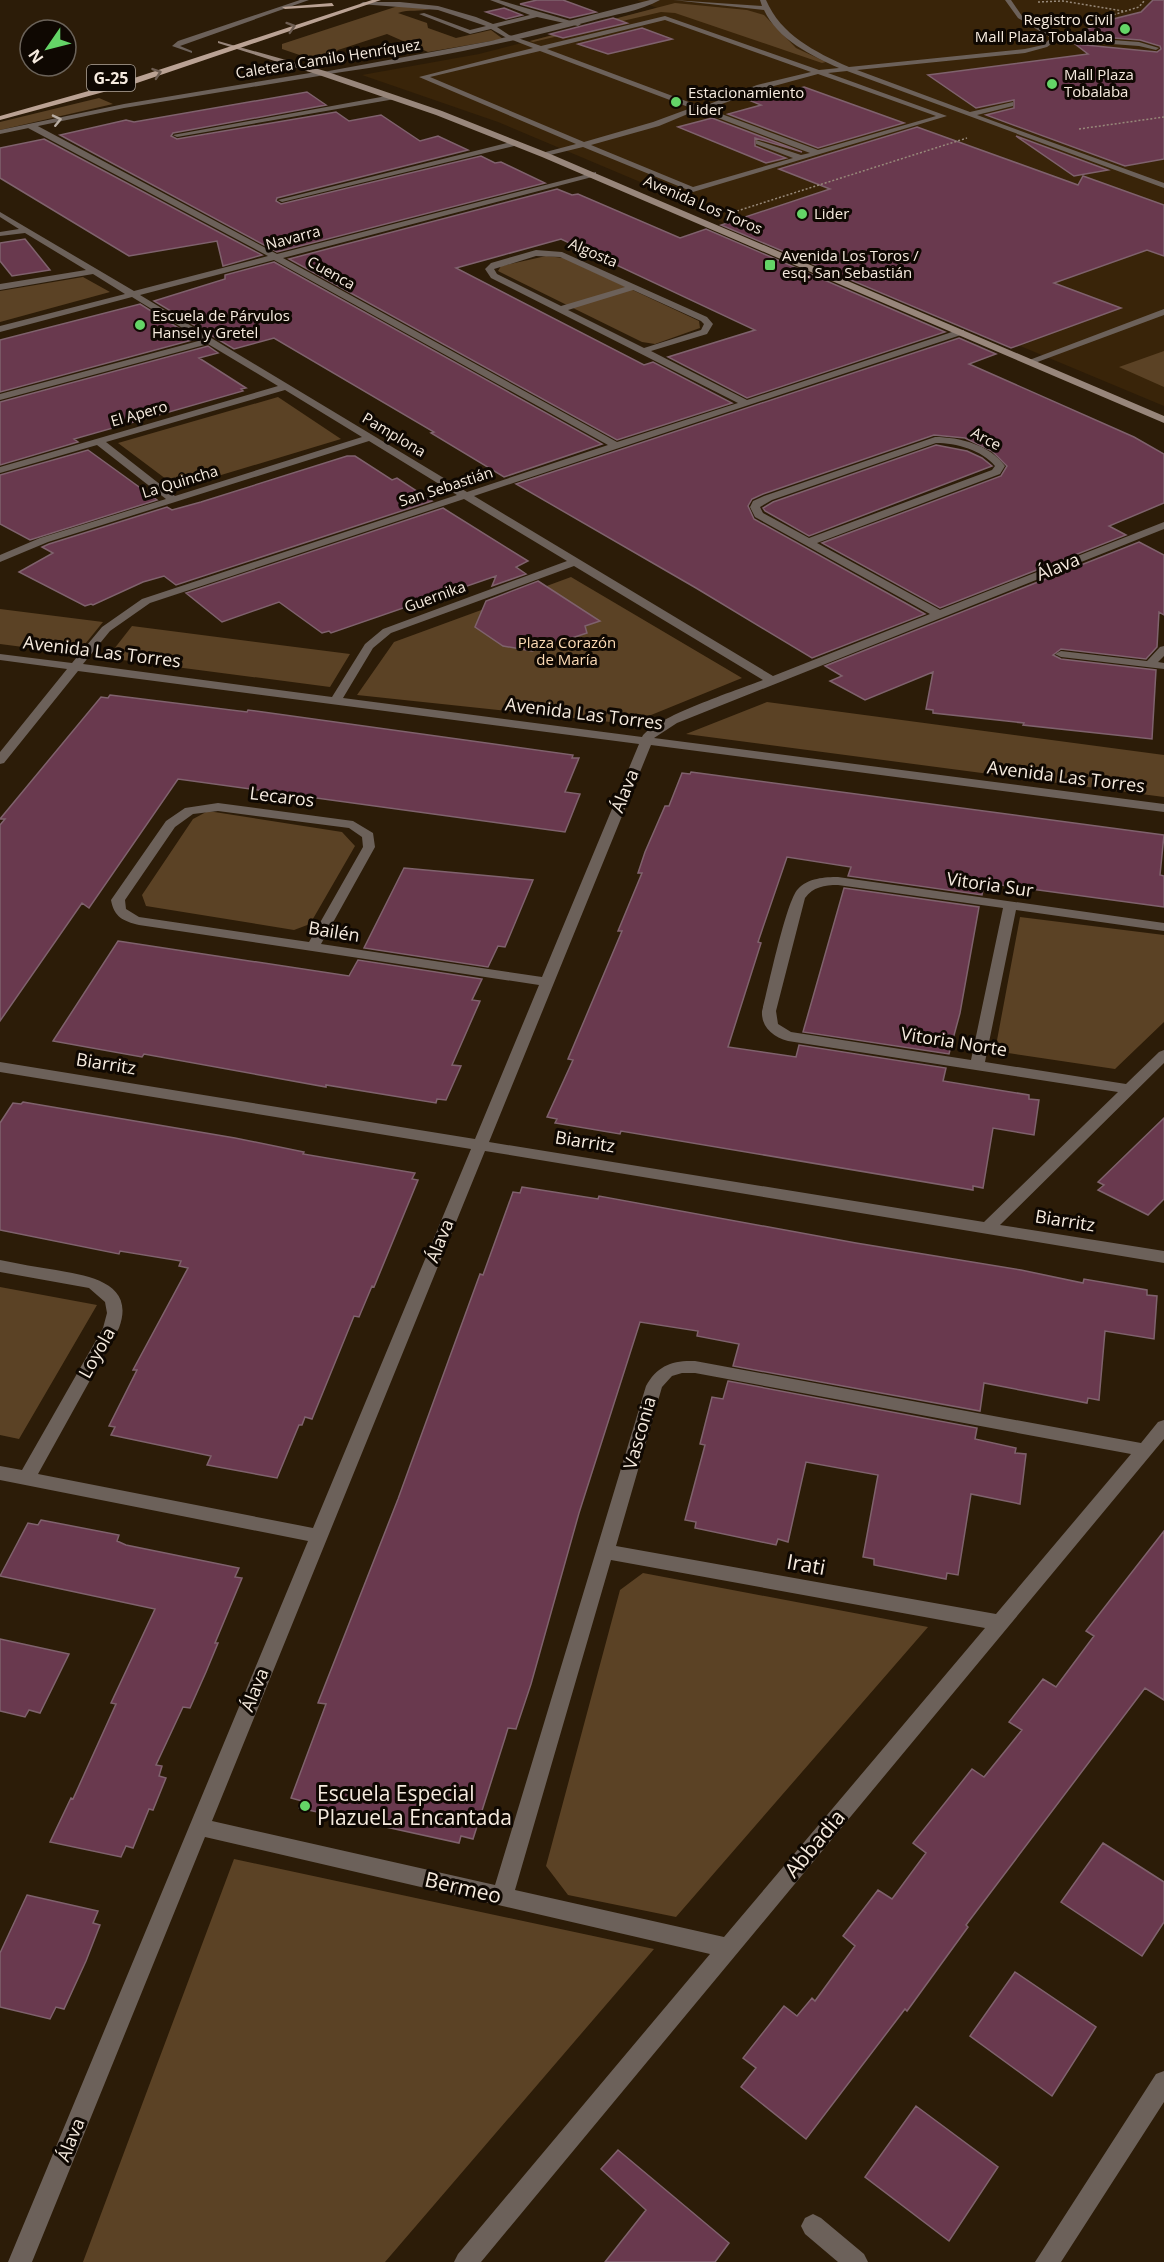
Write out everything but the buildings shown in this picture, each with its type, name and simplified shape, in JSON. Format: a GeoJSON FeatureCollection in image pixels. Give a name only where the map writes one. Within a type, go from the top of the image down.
{"type":"FeatureCollection","features":[{"type":"Feature","properties":{"kind":"main road","name":"G-25"},"geometry":{"type":"LineString","coordinates":[[0,118],[108,89],[378,0]]}},
{"type":"Feature","properties":{"kind":"main road"},"geometry":{"type":"LineString","coordinates":[[298,16],[340,2]]}},
{"type":"Feature","properties":{"kind":"main road"},"geometry":{"type":"LineString","coordinates":[[285,7],[332,5]]}},
{"type":"Feature","properties":{"kind":"main road"},"geometry":{"type":"LineString","coordinates":[[210,45],[230,38]]}},
{"type":"Feature","properties":{"kind":"main road","name":"Avenida Los Toros"},"geometry":{"type":"LineString","coordinates":[[220,42],[392,97],[545,154],[1164,420]]}},
{"type":"Feature","properties":{"kind":"main road"},"geometry":{"type":"LineString","coordinates":[[181,55],[200,49]]}},
{"type":"Feature","properties":{"kind":"main road","name":"G-25"},"geometry":{"type":"LineString","coordinates":[[11,106],[124,74]]}},
{"type":"Feature","properties":{"kind":"street"},"geometry":{"type":"LineString","coordinates":[[190,52],[175,45],[306,0]]}},
{"type":"Feature","properties":{"kind":"street"},"geometry":{"type":"LineString","coordinates":[[493,0],[537,15],[578,24]]}},
{"type":"Feature","properties":{"kind":"street","name":"Caletera Camilo Henríquez"},"geometry":{"type":"LineString","coordinates":[[0,132],[134,104],[436,56],[578,24],[657,0]]}},
{"type":"Feature","properties":{"kind":"street"},"geometry":{"type":"LineString","coordinates":[[676,0],[764,3]]}},
{"type":"Feature","properties":{"kind":"street"},"geometry":{"type":"LineString","coordinates":[[742,0],[764,3],[783,31],[800,45],[846,68],[1164,186]]}},
{"type":"Feature","properties":{"kind":"street"},"geometry":{"type":"LineString","coordinates":[[1009,1],[1020,17],[1056,38],[1140,44],[1156,48]]}},
{"type":"Feature","properties":{"kind":"street"},"geometry":{"type":"LineString","coordinates":[[363,4],[403,3],[442,6],[492,26],[507,36],[818,153]]}},
{"type":"Feature","properties":{"kind":"street"},"geometry":{"type":"LineString","coordinates":[[442,6],[422,14],[470,32],[537,15]]}},
{"type":"Feature","properties":{"kind":"street"},"geometry":{"type":"LineString","coordinates":[[665,18],[943,116],[693,190],[423,77],[543,48],[665,18]]}},
{"type":"Feature","properties":{"kind":"street"},"geometry":{"type":"LineString","coordinates":[[545,154],[686,114],[694,109],[702,109],[760,87],[819,72],[1025,51],[1045,46],[1056,38]]}},
{"type":"Feature","properties":{"kind":"street"},"geometry":{"type":"LineString","coordinates":[[499,43],[653,101]]}},
{"type":"Feature","properties":{"kind":"street"},"geometry":{"type":"LineString","coordinates":[[177,135],[392,97]]}},
{"type":"Feature","properties":{"kind":"street"},"geometry":{"type":"LineString","coordinates":[[968,114],[1010,104]]}},
{"type":"Feature","properties":{"kind":"street"},"geometry":{"type":"LineString","coordinates":[[675,109],[697,118]]}},
{"type":"Feature","properties":{"kind":"street","name":"Cuenca"},"geometry":{"type":"LineString","coordinates":[[31,126],[617,446]]}},
{"type":"Feature","properties":{"kind":"street"},"geometry":{"type":"LineString","coordinates":[[749,138],[801,158]]}},
{"type":"Feature","properties":{"kind":"street"},"geometry":{"type":"LineString","coordinates":[[282,200],[515,143]]}},
{"type":"Feature","properties":{"kind":"street","name":"Navarra"},"geometry":{"type":"LineString","coordinates":[[0,328],[593,174]]}},
{"type":"Feature","properties":{"kind":"street","name":"Pamplona"},"geometry":{"type":"LineString","coordinates":[[0,214],[772,681]]}},
{"type":"Feature","properties":{"kind":"street"},"geometry":{"type":"LineString","coordinates":[[0,234],[27,230]]}},
{"type":"Feature","properties":{"kind":"street","name":"Algosta"},"geometry":{"type":"LineString","coordinates":[[643,351],[704,332],[709,324],[704,319],[634,287],[567,257],[550,252],[530,254],[494,265],[489,269],[494,276],[748,404]]}},
{"type":"Feature","properties":{"kind":"street"},"geometry":{"type":"LineString","coordinates":[[0,287],[94,271]]}},
{"type":"Feature","properties":{"kind":"street"},"geometry":{"type":"LineString","coordinates":[[561,309],[634,287]]}},
{"type":"Feature","properties":{"kind":"street"},"geometry":{"type":"LineString","coordinates":[[1029,362],[1164,312]]}},
{"type":"Feature","properties":{"kind":"street","name":"San Sebastián"},"geometry":{"type":"LineString","coordinates":[[0,760],[106,629],[146,601],[962,332]]}},
{"type":"Feature","properties":{"kind":"street"},"geometry":{"type":"LineString","coordinates":[[0,398],[209,340]]}},
{"type":"Feature","properties":{"kind":"street","name":"El Apero"},"geometry":{"type":"LineString","coordinates":[[0,470],[286,387]]}},
{"type":"Feature","properties":{"kind":"street","name":"La Quincha"},"geometry":{"type":"LineString","coordinates":[[0,559],[44,540],[370,438]]}},
{"type":"Feature","properties":{"kind":"street","name":"Arce"},"geometry":{"type":"LineString","coordinates":[[809,542],[999,470],[1000,464],[959,441],[935,440],[757,503],[755,507],[759,514],[809,542],[939,614]]}},
{"type":"Feature","properties":{"kind":"street"},"geometry":{"type":"LineString","coordinates":[[98,441],[173,499]]}},
{"type":"Feature","properties":{"kind":"street","name":"Álava"},"geometry":{"type":"LineString","coordinates":[[21,2262],[645,740],[653,731],[665,724],[1164,525]]}},
{"type":"Feature","properties":{"kind":"street","name":"Guernika"},"geometry":{"type":"LineString","coordinates":[[336,700],[369,646],[379,635],[575,562]]}},
{"type":"Feature","properties":{"kind":"street"},"geometry":{"type":"LineString","coordinates":[[1150,664],[1164,649]]}},
{"type":"Feature","properties":{"kind":"street"},"geometry":{"type":"LineString","coordinates":[[1061,654],[1164,666]]}},
{"type":"Feature","properties":{"kind":"street","name":"Avenida Las Torres"},"geometry":{"type":"LineString","coordinates":[[0,657],[1164,807]]}},
{"type":"Feature","properties":{"kind":"street","name":"Lecaros"},"geometry":{"type":"LineString","coordinates":[[120,911],[118,900],[170,824],[189,811],[218,807],[353,825],[368,836],[369,847],[313,947]]}},
{"type":"Feature","properties":{"kind":"street","name":"Vitoria Sur"},"geometry":{"type":"LineString","coordinates":[[775,1029],[768,1017],[772,1000],[798,898],[800,893],[811,885],[838,881],[1164,927]]}},
{"type":"Feature","properties":{"kind":"street"},"geometry":{"type":"LineString","coordinates":[[977,1065],[1010,906]]}},
{"type":"Feature","properties":{"kind":"street","name":"Bailén"},"geometry":{"type":"LineString","coordinates":[[120,911],[131,919],[139,921],[546,982]]}},
{"type":"Feature","properties":{"kind":"street","name":"Vitoria Norte"},"geometry":{"type":"LineString","coordinates":[[775,1029],[788,1036],[1130,1089]]}},
{"type":"Feature","properties":{"kind":"street"},"geometry":{"type":"LineString","coordinates":[[987,1228],[1164,1055]]}},
{"type":"Feature","properties":{"kind":"street","name":"Biarritz"},"geometry":{"type":"LineString","coordinates":[[0,1067],[1164,1257]]}},
{"type":"Feature","properties":{"kind":"street","name":"Loyola"},"geometry":{"type":"LineString","coordinates":[[0,1266],[93,1283],[105,1290],[113,1299],[116,1308],[116,1318],[111,1328],[27,1478]]}},
{"type":"Feature","properties":{"kind":"street","name":"Vasconia"},"geometry":{"type":"LineString","coordinates":[[502,1897],[654,1386],[659,1376],[669,1369],[682,1366],[1145,1449]]}},
{"type":"Feature","properties":{"kind":"street","name":"Abbadia"},"geometry":{"type":"LineString","coordinates":[[466,2262],[1164,1427]]}},
{"type":"Feature","properties":{"kind":"street"},"geometry":{"type":"LineString","coordinates":[[0,1473],[318,1536]]}},
{"type":"Feature","properties":{"kind":"street","name":"Irati"},"geometry":{"type":"LineString","coordinates":[[604,1551],[1000,1623]]}},
{"type":"Feature","properties":{"kind":"street","name":"Bermeo"},"geometry":{"type":"LineString","coordinates":[[199,1827],[728,1948]]}},
{"type":"Feature","properties":{"kind":"street"},"geometry":{"type":"LineString","coordinates":[[1047,2262],[1164,2082]]}},
{"type":"Feature","properties":{"kind":"street"},"geometry":{"type":"LineString","coordinates":[[813,2226],[856,2262]]}},
{"type":"Feature","properties":{"kind":"path"},"geometry":{"type":"LineString","coordinates":[[1009,1],[1063,1],[1127,12]]}},
{"type":"Feature","properties":{"kind":"path"},"geometry":{"type":"LineString","coordinates":[[1073,129],[1164,117]]}},
{"type":"Feature","properties":{"kind":"path"},"geometry":{"type":"LineString","coordinates":[[736,212],[968,137]]}},
{"type":"Feature","properties":{"kind":"shaded area"},"geometry":{"type":"Polygon","coordinates":[[[637,0],[1164,0],[1164,406],[703,214],[709,211],[498,122],[362,75],[479,54],[657,8],[637,0]]]}},
{"type":"Feature","properties":{"kind":"green space"},"geometry":{"type":"Polygon","coordinates":[[[675,3],[747,10],[764,15],[796,48],[826,62],[822,63],[675,13],[661,12],[530,41],[675,3]]]}},
{"type":"Feature","properties":{"kind":"green space"},"geometry":{"type":"Polygon","coordinates":[[[398,6],[430,9],[398,13],[427,23],[428,28],[456,38],[491,30],[503,39],[428,52],[387,34],[338,50],[326,64],[282,49],[282,44],[398,6]]]}},
{"type":"Feature","properties":{"kind":"green space"},"geometry":{"type":"Polygon","coordinates":[[[99,98],[113,104],[0,130],[0,122],[99,98]]]}},
{"type":"Feature","properties":{"kind":"green space"},"geometry":{"type":"Polygon","coordinates":[[[546,256],[564,258],[699,321],[700,328],[655,344],[642,342],[498,271],[501,266],[546,256]]]}},
{"type":"Feature","properties":{"kind":"green space"},"geometry":{"type":"Polygon","coordinates":[[[83,277],[110,292],[0,322],[0,291],[83,277]]]}},
{"type":"Feature","properties":{"kind":"green space"},"geometry":{"type":"Polygon","coordinates":[[[1164,351],[1164,387],[1119,367],[1164,351]]]}},
{"type":"Feature","properties":{"kind":"green space"},"geometry":{"type":"Polygon","coordinates":[[[278,397],[341,439],[178,488],[118,443],[278,397]]]}},
{"type":"Feature","properties":{"kind":"green space","name":"Plaza Corazón de María"},"geometry":{"type":"Polygon","coordinates":[[[571,577],[742,678],[629,724],[357,695],[394,642],[571,577]]]}},
{"type":"Feature","properties":{"kind":"green space"},"geometry":{"type":"Polygon","coordinates":[[[0,609],[103,622],[77,654],[0,644],[0,609]]]}},
{"type":"Feature","properties":{"kind":"green space"},"geometry":{"type":"Polygon","coordinates":[[[132,626],[350,654],[330,687],[107,658],[132,626]]]}},
{"type":"Feature","properties":{"kind":"green space"},"geometry":{"type":"Polygon","coordinates":[[[767,702],[1164,755],[1164,797],[686,734],[767,702]]]}},
{"type":"Feature","properties":{"kind":"green space"},"geometry":{"type":"Polygon","coordinates":[[[208,811],[342,832],[355,846],[310,924],[294,930],[146,906],[142,895],[193,819],[208,811]]]}},
{"type":"Feature","properties":{"kind":"green space"},"geometry":{"type":"Polygon","coordinates":[[[1020,917],[1164,935],[1164,1022],[1115,1069],[995,1051],[1020,917]]]}},
{"type":"Feature","properties":{"kind":"green space"},"geometry":{"type":"Polygon","coordinates":[[[0,1287],[97,1305],[19,1439],[0,1435],[0,1287]]]}},
{"type":"Feature","properties":{"kind":"green space"},"geometry":{"type":"Polygon","coordinates":[[[643,1573],[928,1627],[676,1917],[568,1895],[546,1866],[620,1590],[643,1573]]]}},
{"type":"Feature","properties":{"kind":"green space"},"geometry":{"type":"Polygon","coordinates":[[[234,1859],[654,1949],[385,2262],[83,2262],[234,1859]]]}},
{"type":"Feature","properties":{"kind":"place","name":"Registro Civil Mall Plaza Tobalaba"},"geometry":{"type":"Point","coordinates":[1125,29]}},
{"type":"Feature","properties":{"kind":"place","name":"Mall Plaza Tobalaba"},"geometry":{"type":"Point","coordinates":[1052,84]}},
{"type":"Feature","properties":{"kind":"place","name":"Estacionamiento Lider"},"geometry":{"type":"Point","coordinates":[676,102]}},
{"type":"Feature","properties":{"kind":"place","name":"Lider"},"geometry":{"type":"Point","coordinates":[802,214]}},
{"type":"Feature","properties":{"kind":"place","name":"Avenida Los Toros / esq. San Sebastián"},"geometry":{"type":"Point","coordinates":[770,265]}},
{"type":"Feature","properties":{"kind":"place","name":"Escuela de Párvulos Hansel y Gretel"},"geometry":{"type":"Point","coordinates":[140,325]}},
{"type":"Feature","properties":{"kind":"place","name":"Escuela Especial PlazueLa Encantada"},"geometry":{"type":"Point","coordinates":[305,1806]}}]}
